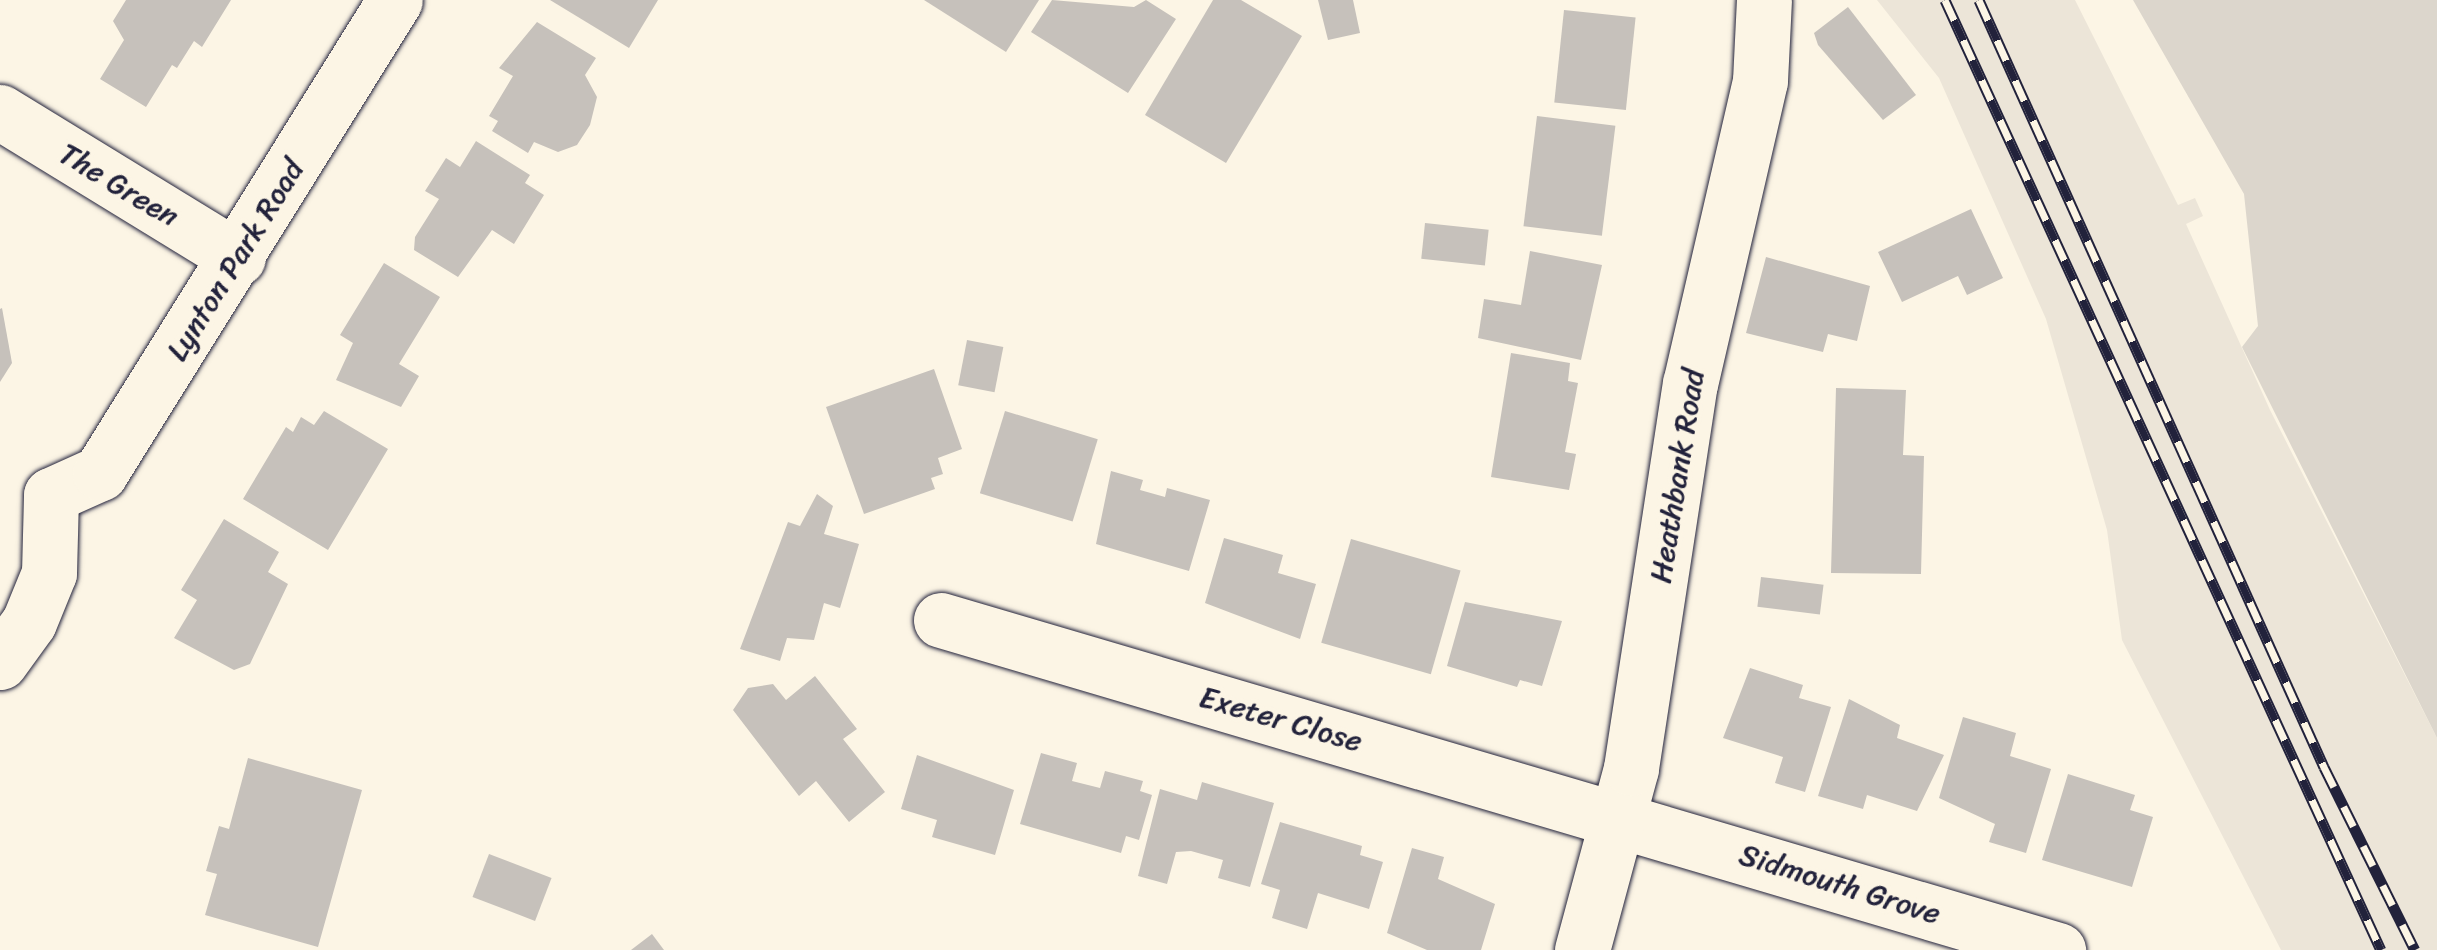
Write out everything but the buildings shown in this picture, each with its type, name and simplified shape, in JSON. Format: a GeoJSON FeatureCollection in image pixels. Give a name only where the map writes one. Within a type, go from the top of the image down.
{"type":"FeatureCollection","features":[{"type":"Feature","properties":{"kind":"street","name":"Lynton Park Road"},"geometry":{"type":"LineString","coordinates":[[0,662],[29,622],[48,572],[51,494],[100,473],[238,258],[394,0]]}},
{"type":"Feature","properties":{"kind":"street","name":"Heathbank Road"},"geometry":{"type":"LineString","coordinates":[[1582,950],[1621,818],[1690,384],[1760,81],[1764,0]]}},
{"type":"Feature","properties":{"kind":"street","name":"The Green"},"geometry":{"type":"LineString","coordinates":[[0,112],[238,258]]}},
{"type":"Feature","properties":{"kind":"street","name":"Exeter Close"},"geometry":{"type":"LineString","coordinates":[[941,620],[1621,818]]}},
{"type":"Feature","properties":{"kind":"street","name":"Sidmouth Grove"},"geometry":{"type":"LineString","coordinates":[[1621,818],[2058,950]]}},
{"type":"Feature","properties":{"kind":"shaded area"},"geometry":{"type":"Polygon","coordinates":[[[1877,0],[2075,0],[2178,205],[2195,198],[2203,216],[2186,224],[2270,410],[2437,738],[2437,950],[2281,950],[2122,640],[2107,530],[2046,319],[1939,78],[1877,0]]]}},
{"type":"Feature","properties":{"kind":"shaded area"},"geometry":{"type":"Polygon","coordinates":[[[2133,0],[2437,0],[2437,738],[2242,347],[2258,326],[2244,194],[2133,0]]]}},
{"type":"Feature","properties":{"kind":"railway"},"geometry":{"type":"LineString","coordinates":[[1945,0],[2381,950]]}},
{"type":"Feature","properties":{"kind":"railway"},"geometry":{"type":"LineString","coordinates":[[1979,0],[2324,767],[2415,950]]}}]}
